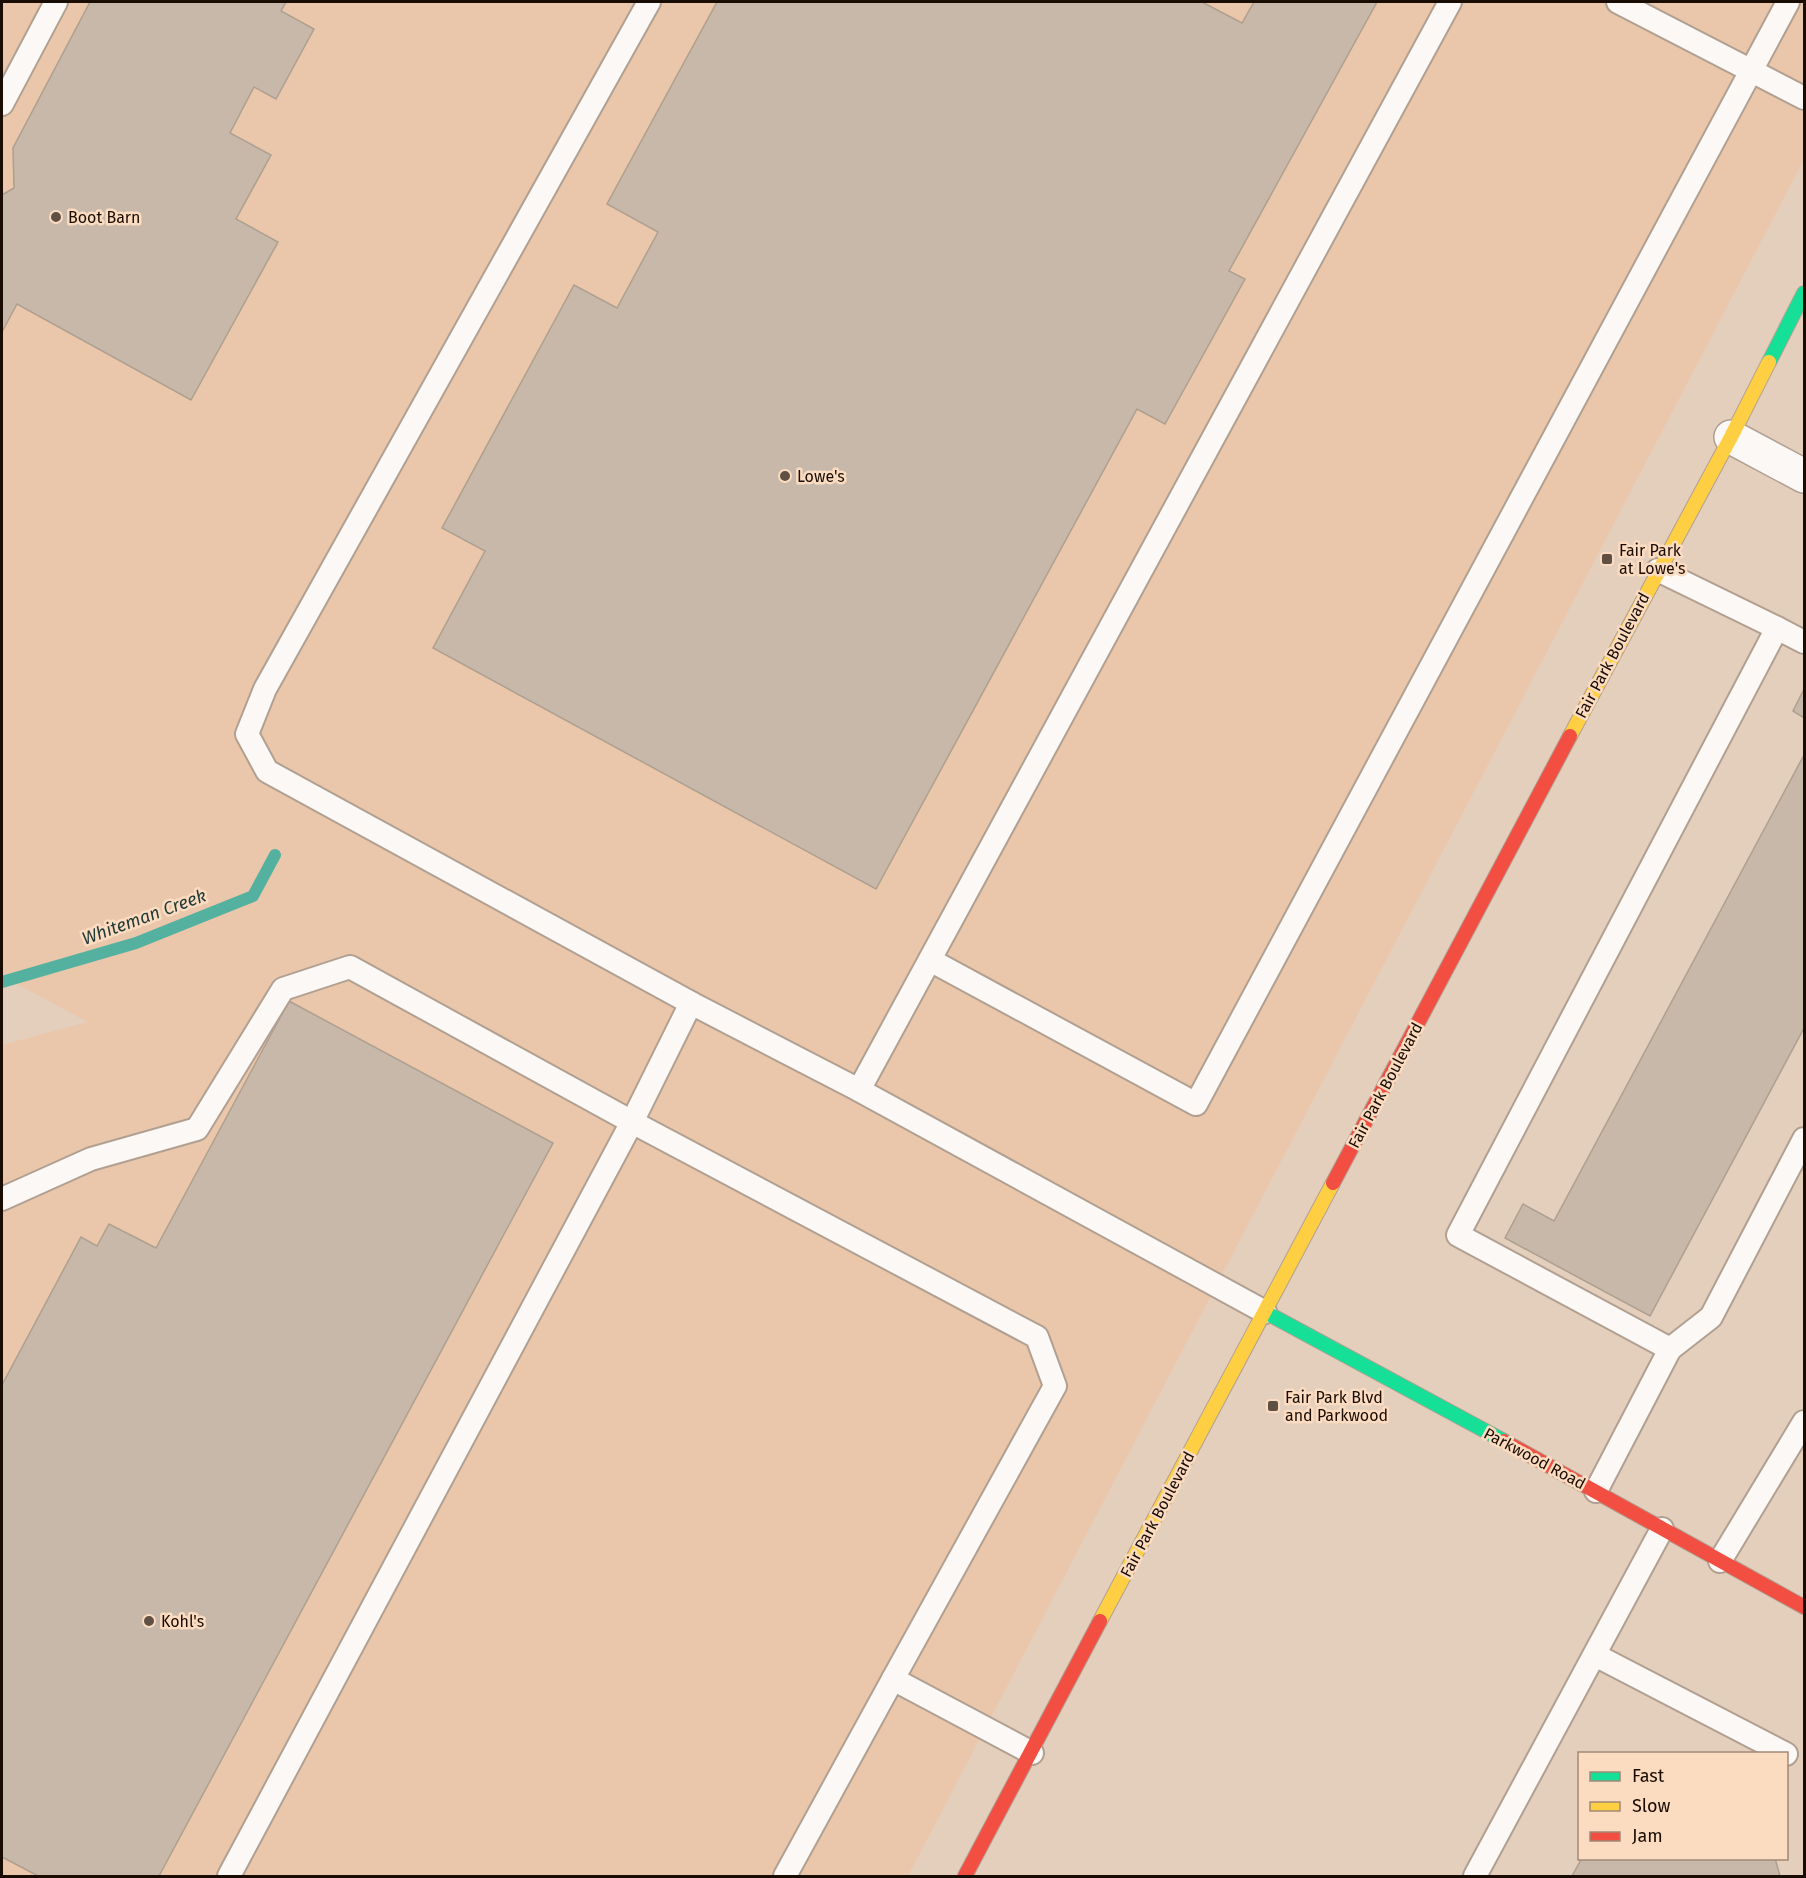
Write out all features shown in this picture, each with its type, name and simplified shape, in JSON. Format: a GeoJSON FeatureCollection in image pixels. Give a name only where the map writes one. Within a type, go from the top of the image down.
{"type":"FeatureCollection","features":[{"type":"Feature","properties":{"kind":"street","name":"Fair Park Boulevard"},"geometry":{"type":"LineString","coordinates":[[965,1876],[1658,570],[1731,437],[1804,293]]}},
{"type":"Feature","properties":{"kind":"street"},"geometry":{"type":"LineString","coordinates":[[1731,437],[1804,476]]}},
{"type":"Feature","properties":{"kind":"street","name":"Parkwood Road"},"geometry":{"type":"LineString","coordinates":[[1264,1312],[1596,1491],[1804,1607]]}},
{"type":"Feature","properties":{"kind":"lane"},"geometry":{"type":"LineString","coordinates":[[2,104],[56,2]]}},
{"type":"Feature","properties":{"kind":"lane"},"geometry":{"type":"LineString","coordinates":[[649,2],[265,689],[248,734],[267,771],[691,1003],[859,1090],[1264,1312]]}},
{"type":"Feature","properties":{"kind":"lane"},"geometry":{"type":"LineString","coordinates":[[859,1090],[1450,2]]}},
{"type":"Feature","properties":{"kind":"lane"},"geometry":{"type":"LineString","coordinates":[[1618,2],[1804,98]]}},
{"type":"Feature","properties":{"kind":"lane"},"geometry":{"type":"LineString","coordinates":[[930,960],[1196,1104],[1788,2]]}},
{"type":"Feature","properties":{"kind":"lane"},"geometry":{"type":"LineString","coordinates":[[1658,570],[1804,642]]}},
{"type":"Feature","properties":{"kind":"lane"},"geometry":{"type":"LineString","coordinates":[[1670,1350],[1458,1235],[1777,628]]}},
{"type":"Feature","properties":{"kind":"lane"},"geometry":{"type":"LineString","coordinates":[[2,1199],[91,1159],[197,1130],[283,989],[350,967],[633,1122],[1037,1337],[1055,1386],[785,1876]]}},
{"type":"Feature","properties":{"kind":"lane"},"geometry":{"type":"LineString","coordinates":[[229,1876],[633,1122],[691,1003]]}},
{"type":"Feature","properties":{"kind":"lane"},"geometry":{"type":"LineString","coordinates":[[1596,1491],[1670,1350],[1711,1317],[1804,1139]]}},
{"type":"Feature","properties":{"kind":"lane"},"geometry":{"type":"LineString","coordinates":[[1720,1561],[1804,1422]]}},
{"type":"Feature","properties":{"kind":"lane"},"geometry":{"type":"LineString","coordinates":[[1475,1876],[1662,1529]]}},
{"type":"Feature","properties":{"kind":"lane"},"geometry":{"type":"LineString","coordinates":[[1595,1655],[1782,1752]]}},
{"type":"Feature","properties":{"kind":"lane"},"geometry":{"type":"LineString","coordinates":[[893,1679],[1032,1753]]}},
{"type":"Feature","properties":{"kind":"lane"},"geometry":{"type":"LineString","coordinates":[[1788,1755],[1804,1763]]}},
{"type":"Feature","properties":{"kind":"shaded area"},"geometry":{"type":"Polygon","coordinates":[[[2,2],[1804,2],[1804,159],[908,1876],[2,1876],[2,1045],[88,1022],[2,976],[2,2]]]}},
{"type":"Feature","properties":{"kind":"building"},"geometry":{"type":"Polygon","coordinates":[[[90,2],[286,2],[281,11],[314,29],[276,99],[254,87],[230,133],[271,155],[236,219],[278,242],[191,400],[17,304],[2,332],[2,195],[14,188],[13,148],[90,2]]]}},
{"type":"Feature","properties":{"kind":"building","name":"Lowe's"},"geometry":{"type":"Polygon","coordinates":[[[717,2],[1202,2],[1242,23],[1254,2],[1377,2],[1229,271],[1245,279],[1165,424],[1137,409],[876,889],[433,648],[485,551],[442,528],[574,285],[617,308],[658,232],[607,204],[717,2]]]}},
{"type":"Feature","properties":{"kind":"building"},"geometry":{"type":"Polygon","coordinates":[[[1804,689],[1804,718],[1793,711],[1804,689]]]}},
{"type":"Feature","properties":{"kind":"building"},"geometry":{"type":"Polygon","coordinates":[[[1804,755],[1804,1028],[1650,1316],[1505,1238],[1523,1204],[1554,1221],[1804,755]]]}},
{"type":"Feature","properties":{"kind":"building","name":"Kohl's"},"geometry":{"type":"Polygon","coordinates":[[[289,1001],[553,1143],[159,1876],[38,1876],[2,1857],[2,1385],[81,1237],[97,1246],[109,1224],[156,1248],[289,1001]]]}},
{"type":"Feature","properties":{"kind":"building"},"geometry":{"type":"Polygon","coordinates":[[[1581,1860],[1776,1860],[1780,1876],[1572,1876],[1581,1860]]]}},
{"type":"Feature","properties":{"kind":"waterway","name":"Whiteman Creek"},"geometry":{"type":"LineString","coordinates":[[2,982],[136,943],[253,896],[275,855]]}},
{"type":"Feature","properties":{"kind":"traffic: fast"},"geometry":{"type":"LineString","coordinates":[[1769,362],[1804,293]]}},
{"type":"Feature","properties":{"kind":"traffic: fast"},"geometry":{"type":"LineString","coordinates":[[1265,1312],[1504,1441]]}},
{"type":"Feature","properties":{"kind":"traffic: slow"},"geometry":{"type":"LineString","coordinates":[[1570,736],[1769,362]]}},
{"type":"Feature","properties":{"kind":"traffic: slow"},"geometry":{"type":"LineString","coordinates":[[1100,1621],[1333,1183]]}},
{"type":"Feature","properties":{"kind":"traffic: jam"},"geometry":{"type":"LineString","coordinates":[[1333,1183],[1570,736]]}},
{"type":"Feature","properties":{"kind":"traffic: jam"},"geometry":{"type":"LineString","coordinates":[[1504,1441],[1804,1607]]}},
{"type":"Feature","properties":{"kind":"traffic: jam"},"geometry":{"type":"LineString","coordinates":[[965,1876],[1100,1621]]}},
{"type":"Feature","properties":{"kind":"place","name":"Boot Barn"},"geometry":{"type":"Point","coordinates":[56,217]}},
{"type":"Feature","properties":{"kind":"place","name":"Lowe's"},"geometry":{"type":"Point","coordinates":[785,476]}},
{"type":"Feature","properties":{"kind":"place","name":"Fair Park at Lowe's"},"geometry":{"type":"Point","coordinates":[1607,559]}},
{"type":"Feature","properties":{"kind":"place","name":"Fair Park Blvd and Parkwood"},"geometry":{"type":"Point","coordinates":[1273,1406]}},
{"type":"Feature","properties":{"kind":"place","name":"Kohl's"},"geometry":{"type":"Point","coordinates":[149,1621]}}]}
